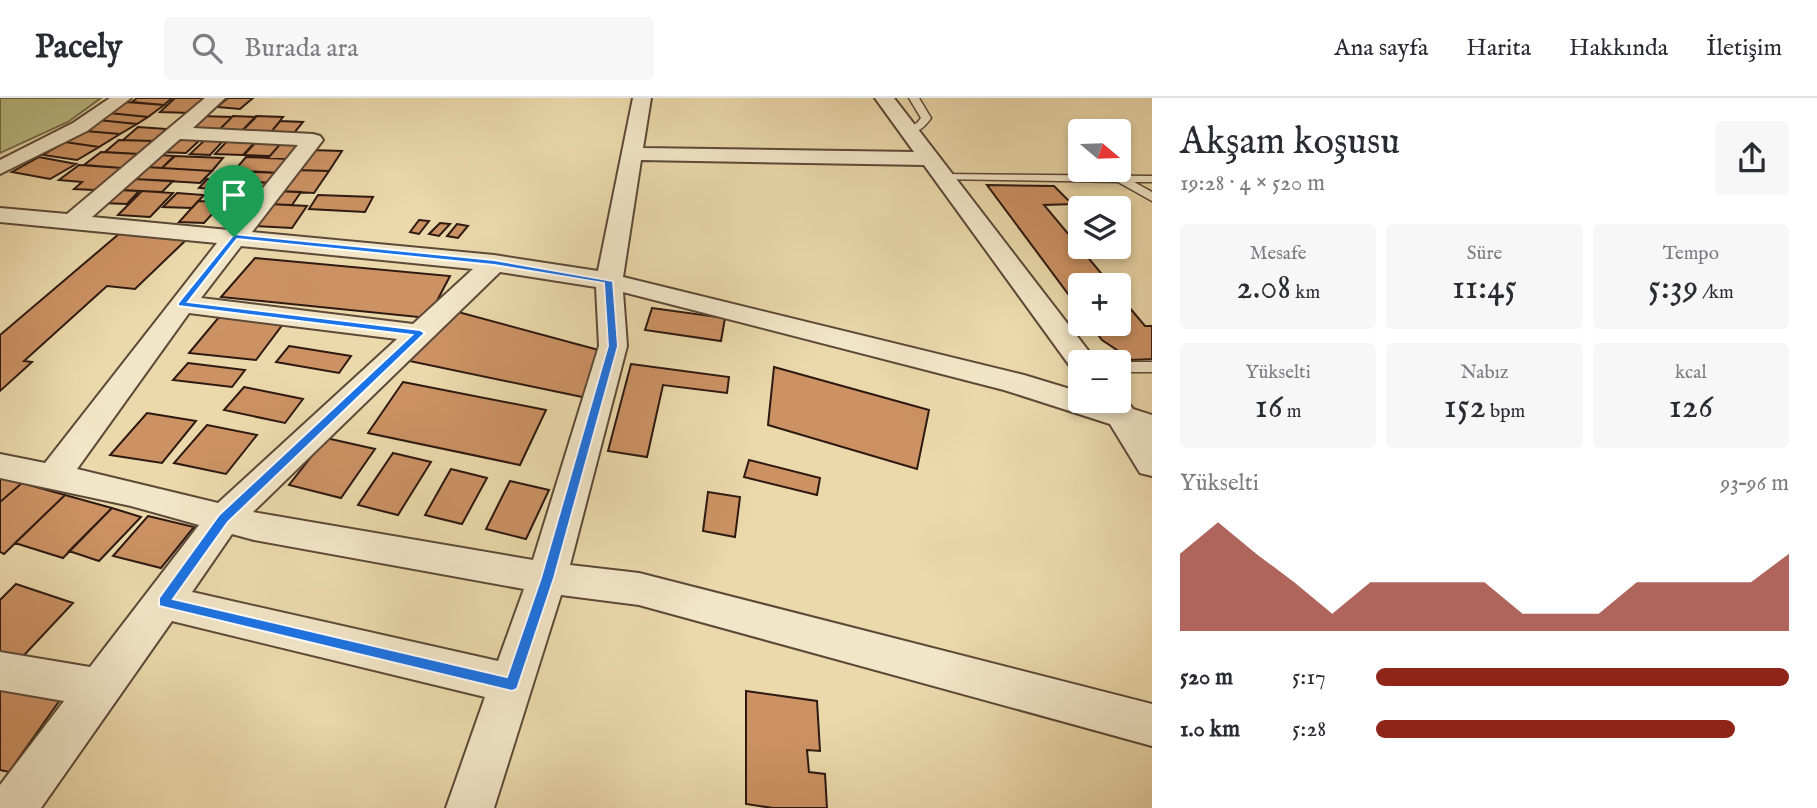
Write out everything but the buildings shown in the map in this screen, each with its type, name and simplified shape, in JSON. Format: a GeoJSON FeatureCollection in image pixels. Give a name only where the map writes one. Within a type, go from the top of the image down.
{"type":"FeatureCollection","features":[{"type":"Feature","properties":{"kind":"street"},"geometry":{"type":"LineString","coordinates":[[0,168],[80,127],[122,98]]}},
{"type":"Feature","properties":{"kind":"street"},"geometry":{"type":"LineString","coordinates":[[73,221],[216,98]]}},
{"type":"Feature","properties":{"kind":"street"},"geometry":{"type":"LineString","coordinates":[[470,808],[547,578],[613,346],[609,281],[642,98]]}},
{"type":"Feature","properties":{"kind":"street"},"geometry":{"type":"LineString","coordinates":[[884,98],[1073,350]]}},
{"type":"Feature","properties":{"kind":"street"},"geometry":{"type":"LineString","coordinates":[[54,475],[181,304],[313,140],[173,133]]}},
{"type":"Feature","properties":{"kind":"street"},"geometry":{"type":"LineString","coordinates":[[632,154],[936,168]]}},
{"type":"Feature","properties":{"kind":"street"},"geometry":{"type":"LineString","coordinates":[[0,215],[494,263],[609,281],[1013,382],[1128,414],[1152,464]]}},
{"type":"Feature","properties":{"kind":"street"},"geometry":{"type":"LineString","coordinates":[[12,808],[224,518],[494,263]]}},
{"type":"Feature","properties":{"kind":"street"},"geometry":{"type":"LineString","coordinates":[[181,304],[420,333]]}},
{"type":"Feature","properties":{"kind":"street"},"geometry":{"type":"LineString","coordinates":[[0,466],[54,475],[254,526],[547,578],[639,589],[1152,725]]}},
{"type":"Feature","properties":{"kind":"street"},"geometry":{"type":"LineString","coordinates":[[163,602],[512,684]]}},
{"type":"Feature","properties":{"kind":"street"},"geometry":{"type":"LineString","coordinates":[[0,671],[100,688]]}},
{"type":"Feature","properties":{"kind":"lane"},"geometry":{"type":"LineString","coordinates":[[908,131],[921,125],[926,118],[915,98]]}},
{"type":"Feature","properties":{"kind":"lane"},"geometry":{"type":"LineString","coordinates":[[936,168],[1068,176]]}},
{"type":"Feature","properties":{"kind":"lane"},"geometry":{"type":"LineString","coordinates":[[1131,179],[1152,179]]}},
{"type":"Feature","properties":{"kind":"lane"},"geometry":{"type":"LineString","coordinates":[[1124,182],[1152,197]]}},
{"type":"Feature","properties":{"kind":"lane"},"geometry":{"type":"LineString","coordinates":[[1131,367],[1152,367]]}},
{"type":"Feature","properties":{"kind":"green space"},"geometry":{"type":"Polygon","coordinates":[[[0,98],[101,98],[68,122],[0,153],[0,98]]]}},
{"type":"Feature","properties":{"kind":"route"},"geometry":{"type":"LineString","coordinates":[[234,237],[494,263],[609,281],[613,346],[547,578],[512,684],[163,602],[224,518],[420,333],[181,304],[234,237]]}}]}
